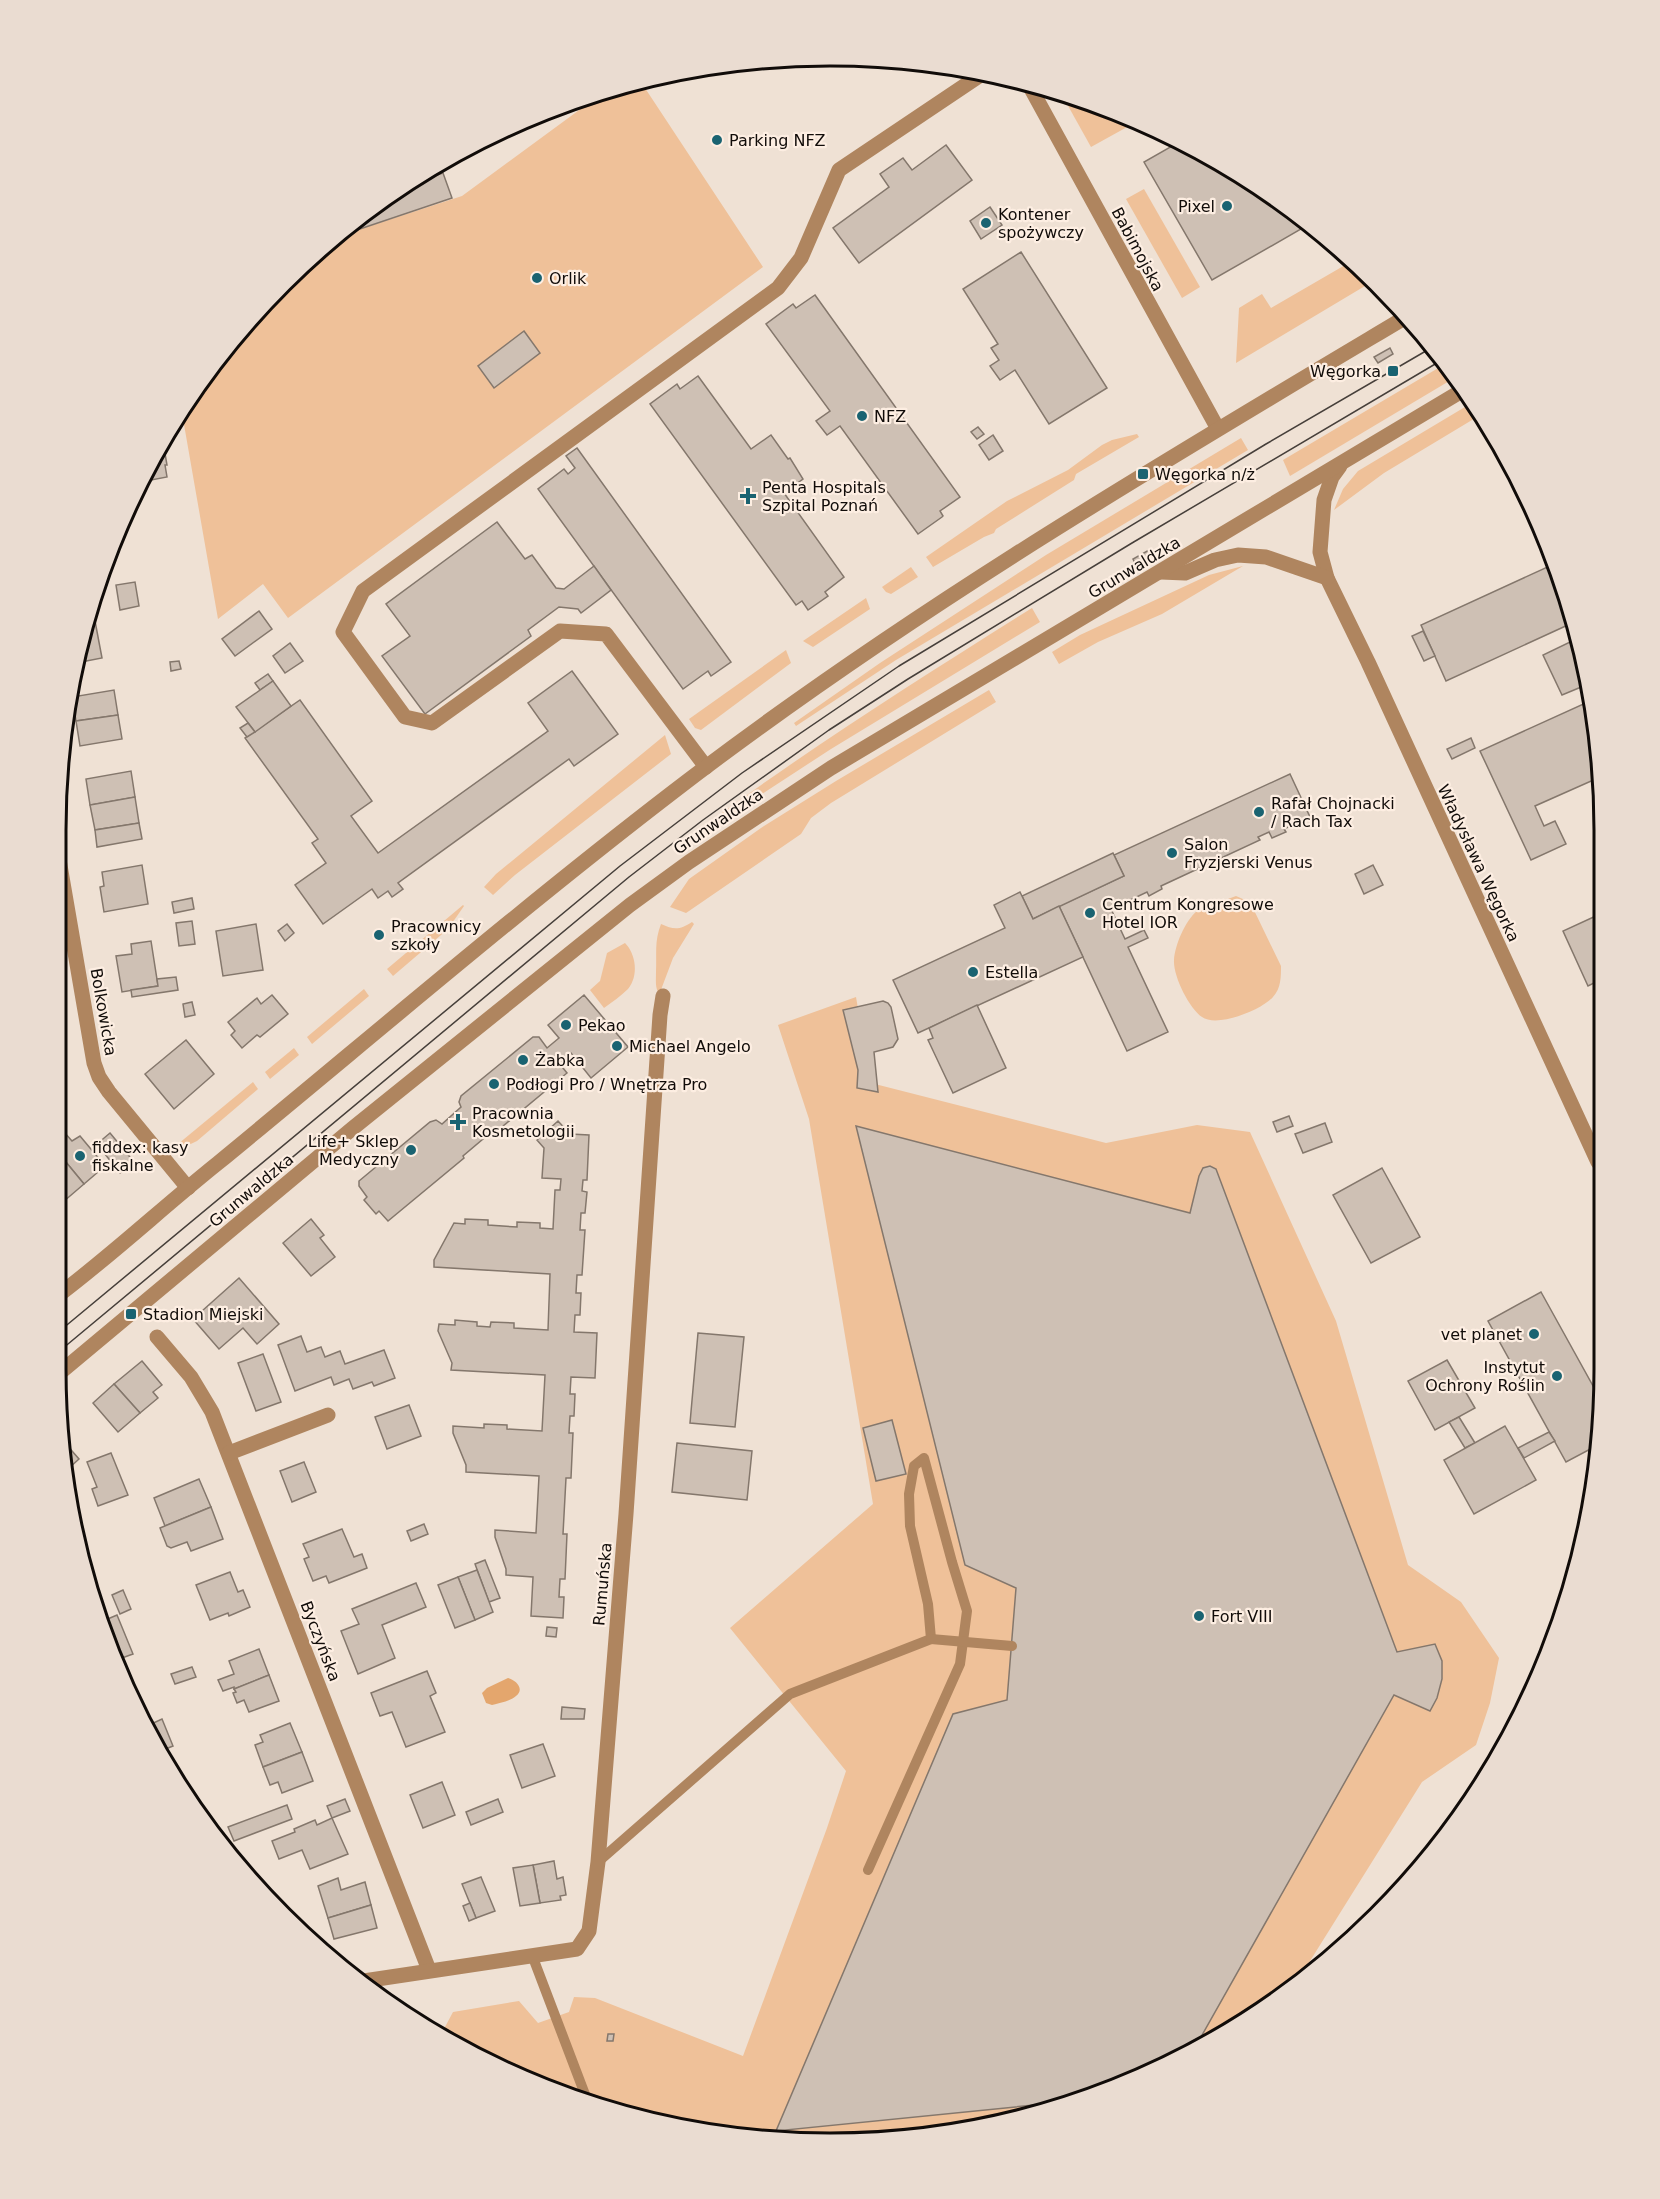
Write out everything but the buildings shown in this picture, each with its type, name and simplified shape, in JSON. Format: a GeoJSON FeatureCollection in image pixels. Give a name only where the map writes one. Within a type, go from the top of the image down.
{"type":"FeatureCollection","features":[{"type":"Feature","properties":{"kind":"street"},"geometry":{"type":"LineString","coordinates":[[706,767],[606,634],[560,631],[432,723],[405,717],[343,632],[363,591],[778,288],[801,258],[839,170],[973,80]]}},
{"type":"Feature","properties":{"kind":"street","name":"Babimojska"},"geometry":{"type":"LineString","coordinates":[[1034,94],[1218,429]]}},
{"type":"Feature","properties":{"kind":"street"},"geometry":{"type":"LineString","coordinates":[[66,1289],[533,902],[784,709],[1045,534],[1399,321]]}},
{"type":"Feature","properties":{"kind":"street","name":"Grunwaldzka"},"geometry":{"type":"LineString","coordinates":[[66,1368],[371,1114],[630,905],[689,862],[831,768],[1457,395]]}},
{"type":"Feature","properties":{"kind":"street","name":"Władysława Węgorka"},"geometry":{"type":"LineString","coordinates":[[1340,466],[1323,500],[1320,552],[1327,578],[1368,662],[1594,1153]]}},
{"type":"Feature","properties":{"kind":"street"},"geometry":{"type":"LineString","coordinates":[[1161,572],[1185,573],[1215,560],[1239,555],[1266,557],[1327,578]]}},
{"type":"Feature","properties":{"kind":"street","name":"Bolkowicka"},"geometry":{"type":"LineString","coordinates":[[66,900],[94,1063],[99,1077],[188,1188]]}},
{"type":"Feature","properties":{"kind":"street","name":"Rumuńska"},"geometry":{"type":"LineString","coordinates":[[371,1980],[577,1949],[589,1931],[598,1862],[625,1525],[659,1026],[663,996]]}},
{"type":"Feature","properties":{"kind":"street","name":"Byczyńska"},"geometry":{"type":"LineString","coordinates":[[157,1337],[191,1377],[206,1401],[229,1453],[429,1970]]}},
{"type":"Feature","properties":{"kind":"street"},"geometry":{"type":"LineString","coordinates":[[229,1453],[328,1414]]}},
{"type":"Feature","properties":{"kind":"lane"},"geometry":{"type":"LineString","coordinates":[[868,1870],[960,1664],[967,1611],[924,1458],[914,1466],[909,1494],[910,1526],[928,1604],[931,1640]]}},
{"type":"Feature","properties":{"kind":"lane"},"geometry":{"type":"LineString","coordinates":[[598,1862],[790,1694],[931,1640],[1012,1646]]}},
{"type":"Feature","properties":{"kind":"lane"},"geometry":{"type":"LineString","coordinates":[[532,1955],[584,2092]]}},
{"type":"Feature","properties":{"kind":"shaded area"},"geometry":{"type":"Polygon","coordinates":[[[646,89],[763,267],[288,618],[263,584],[218,619],[184,423],[224,365],[256,326],[326,256],[358,230],[462,196],[583,108],[646,89]]]}},
{"type":"Feature","properties":{"kind":"shaded area"},"geometry":{"type":"Polygon","coordinates":[[[1067,104],[1128,127],[1091,147],[1067,104]]]}},
{"type":"Feature","properties":{"kind":"shaded area"},"geometry":{"type":"Polygon","coordinates":[[[1144,189],[1200,287],[1182,298],[1126,199],[1144,189]]]}},
{"type":"Feature","properties":{"kind":"shaded area"},"geometry":{"type":"Polygon","coordinates":[[[1344,266],[1365,286],[1236,363],[1239,308],[1262,294],[1271,308],[1344,266]]]}},
{"type":"Feature","properties":{"kind":"shaded area"},"geometry":{"type":"Polygon","coordinates":[[[1438,368],[1448,382],[1290,476],[1283,460],[1438,368]]]}},
{"type":"Feature","properties":{"kind":"shaded area"},"geometry":{"type":"Polygon","coordinates":[[[1465,407],[1473,419],[1384,473],[1334,510],[1343,489],[1358,471],[1465,407]]]}},
{"type":"Feature","properties":{"kind":"shaded area"},"geometry":{"type":"Polygon","coordinates":[[[1137,434],[1139,437],[1076,474],[1074,480],[996,529],[994,533],[933,567],[926,557],[1007,501],[1068,470],[1102,445],[1137,434]]]}},
{"type":"Feature","properties":{"kind":"shaded area"},"geometry":{"type":"Polygon","coordinates":[[[1241,438],[1248,450],[896,660],[796,726],[794,723],[880,663],[1046,555],[1241,438]]]}},
{"type":"Feature","properties":{"kind":"shaded area"},"geometry":{"type":"Polygon","coordinates":[[[1243,566],[1162,614],[1098,642],[1059,664],[1052,652],[1080,635],[1209,575],[1243,566]]]}},
{"type":"Feature","properties":{"kind":"shaded area"},"geometry":{"type":"Polygon","coordinates":[[[911,567],[918,577],[891,594],[886,592],[882,587],[911,567]]]}},
{"type":"Feature","properties":{"kind":"shaded area"},"geometry":{"type":"Polygon","coordinates":[[[866,598],[870,609],[813,647],[803,641],[866,598]]]}},
{"type":"Feature","properties":{"kind":"shaded area"},"geometry":{"type":"Polygon","coordinates":[[[1032,608],[1040,622],[831,749],[685,844],[683,842],[811,750],[1032,608]]]}},
{"type":"Feature","properties":{"kind":"shaded area"},"geometry":{"type":"Polygon","coordinates":[[[786,650],[791,663],[701,730],[695,728],[689,719],[786,650]]]}},
{"type":"Feature","properties":{"kind":"shaded area"},"geometry":{"type":"Polygon","coordinates":[[[989,690],[996,702],[831,803],[811,818],[801,834],[689,911],[686,913],[670,907],[689,879],[761,828],[989,690]]]}},
{"type":"Feature","properties":{"kind":"shaded area"},"geometry":{"type":"Polygon","coordinates":[[[665,735],[671,754],[515,875],[493,895],[484,887],[496,874],[665,735]]]}},
{"type":"Feature","properties":{"kind":"shaded area"},"geometry":{"type":"Polygon","coordinates":[[[1236,896],[1252,906],[1281,966],[1280,982],[1273,997],[1250,1012],[1228,1019],[1209,1020],[1197,1013],[1183,991],[1174,967],[1175,954],[1185,927],[1197,911],[1236,896]]]}},
{"type":"Feature","properties":{"kind":"shaded area"},"geometry":{"type":"Polygon","coordinates":[[[463,905],[448,929],[393,976],[387,969],[463,905]]]}},
{"type":"Feature","properties":{"kind":"shaded area"},"geometry":{"type":"Polygon","coordinates":[[[692,922],[694,924],[673,958],[659,995],[656,984],[656,948],[661,924],[677,928],[692,922]]]}},
{"type":"Feature","properties":{"kind":"shaded area"},"geometry":{"type":"Polygon","coordinates":[[[625,943],[634,959],[634,978],[628,989],[604,1008],[590,990],[600,981],[607,953],[625,943]]]}},
{"type":"Feature","properties":{"kind":"shaded area"},"geometry":{"type":"Polygon","coordinates":[[[364,989],[369,996],[312,1044],[307,1037],[364,989]]]}},
{"type":"Feature","properties":{"kind":"shaded area","name":"Fort VIII"},"geometry":{"type":"Polygon","coordinates":[[[856,997],[871,1083],[1106,1143],[1197,1125],[1250,1132],[1336,1321],[1408,1565],[1461,1602],[1499,1658],[1490,1703],[1476,1745],[1422,1782],[1308,1964],[1212,2031],[1122,2075],[1028,2107],[930,2126],[830,2133],[730,2126],[681,2118],[632,2107],[538,2075],[442,2027],[445,2027],[453,2012],[519,2001],[538,2023],[569,2012],[574,1997],[595,1998],[743,2056],[827,1828],[846,1771],[730,1628],[873,1504],[809,1119],[778,1025],[856,997]]]}},
{"type":"Feature","properties":{"kind":"shaded area"},"geometry":{"type":"Polygon","coordinates":[[[294,1048],[299,1055],[270,1079],[265,1072],[294,1048]]]}},
{"type":"Feature","properties":{"kind":"shaded area"},"geometry":{"type":"Polygon","coordinates":[[[253,1082],[258,1089],[197,1141],[176,1151],[172,1149],[253,1082]]]}},
{"type":"Feature","properties":{"kind":"shaded area"},"geometry":{"type":"Polygon","coordinates":[[[508,1678],[518,1685],[519,1693],[505,1702],[492,1705],[486,1703],[482,1693],[487,1688],[508,1678]]]}},
{"type":"Feature","properties":{"kind":"tram line"},"geometry":{"type":"LineString","coordinates":[[66,1326],[620,866],[742,773],[899,666],[1266,444],[1425,352]]}},
{"type":"Feature","properties":{"kind":"tram line"},"geometry":{"type":"LineString","coordinates":[[66,1346],[629,877],[703,820],[829,730],[908,679],[1132,543],[1435,364]]}},
{"type":"Feature","properties":{"kind":"place","name":"Parking NFZ"},"geometry":{"type":"Point","coordinates":[717,140]}},
{"type":"Feature","properties":{"kind":"place","name":"Pixel"},"geometry":{"type":"Point","coordinates":[1227,206]}},
{"type":"Feature","properties":{"kind":"place","name":"Kontener spożywczy"},"geometry":{"type":"Point","coordinates":[986,223]}},
{"type":"Feature","properties":{"kind":"place","name":"Orlik"},"geometry":{"type":"Point","coordinates":[537,278]}},
{"type":"Feature","properties":{"kind":"place","name":"Węgorka"},"geometry":{"type":"Point","coordinates":[1393,371]}},
{"type":"Feature","properties":{"kind":"place","name":"NFZ"},"geometry":{"type":"Point","coordinates":[862,416]}},
{"type":"Feature","properties":{"kind":"place","name":"Węgorka n/ż"},"geometry":{"type":"Point","coordinates":[1143,474]}},
{"type":"Feature","properties":{"kind":"place","name":"Penta Hospitals Szpital Poznań"},"geometry":{"type":"Point","coordinates":[748,496]}},
{"type":"Feature","properties":{"kind":"place","name":"Rafał Chojnacki / Rach Tax"},"geometry":{"type":"Point","coordinates":[1259,812]}},
{"type":"Feature","properties":{"kind":"place","name":"Salon Fryzjerski Venus"},"geometry":{"type":"Point","coordinates":[1172,853]}},
{"type":"Feature","properties":{"kind":"place","name":"Centrum Kongresowe Hotel IOR"},"geometry":{"type":"Point","coordinates":[1090,913]}},
{"type":"Feature","properties":{"kind":"place","name":"Pracownicy szkoły"},"geometry":{"type":"Point","coordinates":[379,935]}},
{"type":"Feature","properties":{"kind":"place","name":"Estella"},"geometry":{"type":"Point","coordinates":[973,972]}},
{"type":"Feature","properties":{"kind":"place","name":"Pekao"},"geometry":{"type":"Point","coordinates":[566,1025]}},
{"type":"Feature","properties":{"kind":"place","name":"Michael Angelo"},"geometry":{"type":"Point","coordinates":[617,1046]}},
{"type":"Feature","properties":{"kind":"place","name":"Żabka"},"geometry":{"type":"Point","coordinates":[523,1060]}},
{"type":"Feature","properties":{"kind":"place","name":"Podłogi Pro / Wnętrza Pro"},"geometry":{"type":"Point","coordinates":[494,1084]}},
{"type":"Feature","properties":{"kind":"place","name":"Pracownia Kosmetologii"},"geometry":{"type":"Point","coordinates":[458,1122]}},
{"type":"Feature","properties":{"kind":"place","name":"Life+ Sklep Medyczny"},"geometry":{"type":"Point","coordinates":[411,1150]}},
{"type":"Feature","properties":{"kind":"place","name":"fiddex: kasy fiskalne"},"geometry":{"type":"Point","coordinates":[80,1156]}},
{"type":"Feature","properties":{"kind":"place","name":"Stadion Miejski"},"geometry":{"type":"Point","coordinates":[131,1314]}},
{"type":"Feature","properties":{"kind":"place","name":"vet planet"},"geometry":{"type":"Point","coordinates":[1534,1334]}},
{"type":"Feature","properties":{"kind":"place","name":"Instytut Ochrony Roślin"},"geometry":{"type":"Point","coordinates":[1557,1376]}},
{"type":"Feature","properties":{"kind":"place","name":"Fort VIII"},"geometry":{"type":"Point","coordinates":[1199,1616]}}]}
